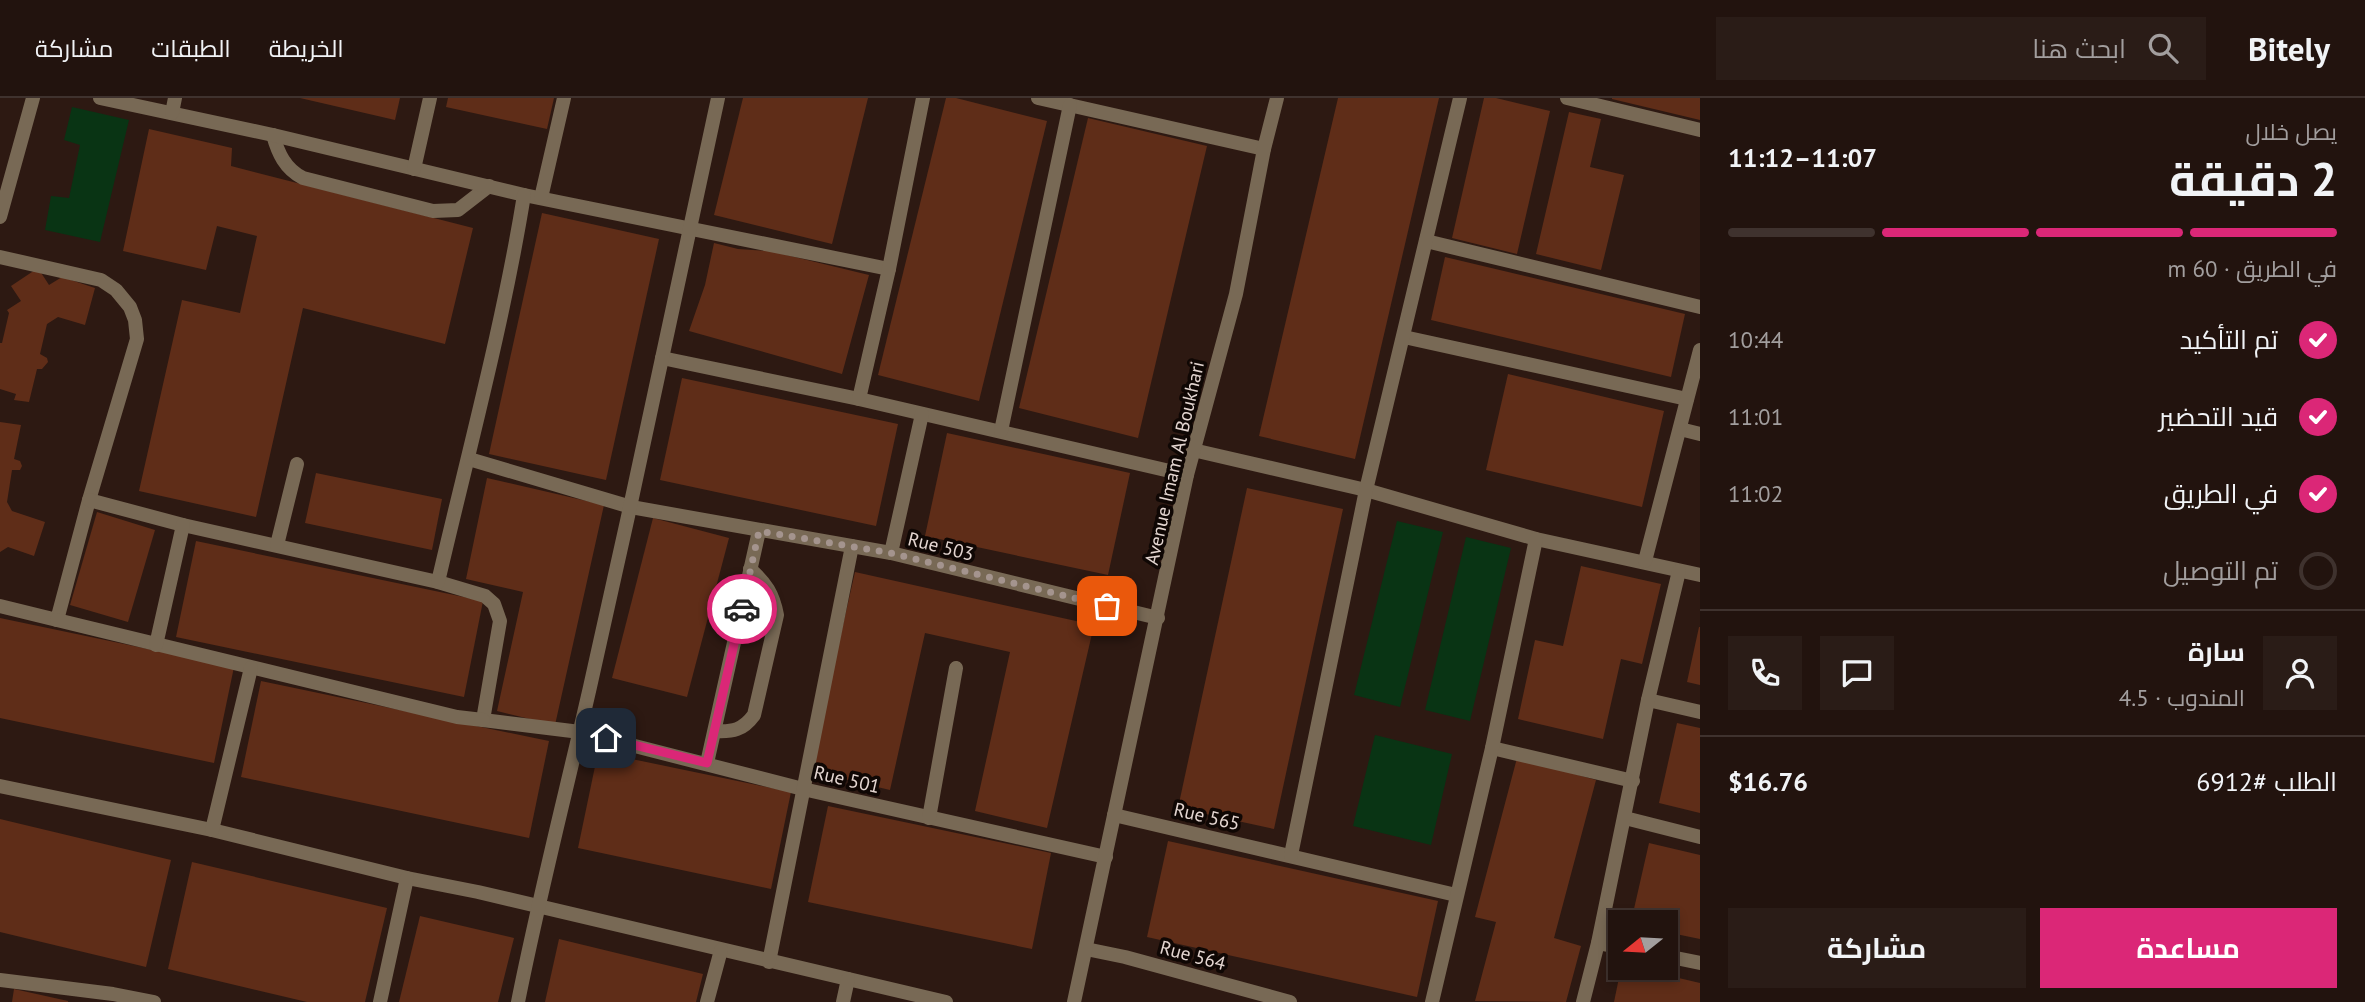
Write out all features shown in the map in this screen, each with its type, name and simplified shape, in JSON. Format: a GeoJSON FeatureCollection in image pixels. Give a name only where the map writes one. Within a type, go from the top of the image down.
{"type":"FeatureCollection","features":[{"type":"Feature","properties":{"kind":"street"},"geometry":{"type":"LineString","coordinates":[[0,217],[33,98]]}},
{"type":"Feature","properties":{"kind":"street"},"geometry":{"type":"LineString","coordinates":[[100,98],[174,105],[273,135],[489,187],[888,269]]}},
{"type":"Feature","properties":{"kind":"street"},"geometry":{"type":"LineString","coordinates":[[414,169],[430,98]]}},
{"type":"Feature","properties":{"kind":"street"},"geometry":{"type":"LineString","coordinates":[[541,198],[565,98]]}},
{"type":"Feature","properties":{"kind":"street"},"geometry":{"type":"LineString","coordinates":[[518,1002],[537,906],[631,507],[718,98]]}},
{"type":"Feature","properties":{"kind":"street"},"geometry":{"type":"LineString","coordinates":[[859,399],[923,98]]}},
{"type":"Feature","properties":{"kind":"street"},"geometry":{"type":"LineString","coordinates":[[1038,98],[1264,149]]}},
{"type":"Feature","properties":{"kind":"street","name":"Avenue Imam Al Boukhari"},"geometry":{"type":"LineString","coordinates":[[1074,1002],[1187,475],[1236,294],[1264,149],[1277,98]]}},
{"type":"Feature","properties":{"kind":"street"},"geometry":{"type":"LineString","coordinates":[[1291,855],[1366,490],[1460,98]]}},
{"type":"Feature","properties":{"kind":"street"},"geometry":{"type":"LineString","coordinates":[[1567,98],[1700,130]]}},
{"type":"Feature","properties":{"kind":"street"},"geometry":{"type":"LineString","coordinates":[[1001,431],[1070,105]]}},
{"type":"Feature","properties":{"kind":"street"},"geometry":{"type":"LineString","coordinates":[[273,135],[277,150],[287,167],[303,178],[433,211],[458,210],[489,187]]}},
{"type":"Feature","properties":{"kind":"street"},"geometry":{"type":"LineString","coordinates":[[438,582],[469,459],[524,195]]}},
{"type":"Feature","properties":{"kind":"street"},"geometry":{"type":"LineString","coordinates":[[1426,241],[1700,307]]}},
{"type":"Feature","properties":{"kind":"street"},"geometry":{"type":"LineString","coordinates":[[0,257],[101,280],[116,290],[130,307],[135,320],[137,339],[89,500],[57,621]]}},
{"type":"Feature","properties":{"kind":"street"},"geometry":{"type":"LineString","coordinates":[[1404,337],[1687,399]]}},
{"type":"Feature","properties":{"kind":"street"},"geometry":{"type":"LineString","coordinates":[[1645,561],[1700,350]]}},
{"type":"Feature","properties":{"kind":"street"},"geometry":{"type":"LineString","coordinates":[[662,358],[859,399],[1187,475]]}},
{"type":"Feature","properties":{"kind":"street"},"geometry":{"type":"LineString","coordinates":[[891,553],[922,414]]}},
{"type":"Feature","properties":{"kind":"street"},"geometry":{"type":"LineString","coordinates":[[1680,429],[1700,434]]}},
{"type":"Feature","properties":{"kind":"street"},"geometry":{"type":"LineString","coordinates":[[1193,450],[1366,490],[1536,539],[1700,575]]}},
{"type":"Feature","properties":{"kind":"street","name":"Rue 503"},"geometry":{"type":"LineString","coordinates":[[469,459],[631,507],[891,553],[1158,618]]}},
{"type":"Feature","properties":{"kind":"street"},"geometry":{"type":"LineString","coordinates":[[277,545],[297,464]]}},
{"type":"Feature","properties":{"kind":"street"},"geometry":{"type":"LineString","coordinates":[[89,500],[183,525],[438,582],[485,596],[494,604],[500,621],[483,720]]}},
{"type":"Feature","properties":{"kind":"street"},"geometry":{"type":"LineString","coordinates":[[156,645],[183,525]]}},
{"type":"Feature","properties":{"kind":"street"},"geometry":{"type":"LineString","coordinates":[[707,763],[759,531]]}},
{"type":"Feature","properties":{"kind":"street"},"geometry":{"type":"LineString","coordinates":[[1432,1002],[1492,748],[1536,539]]}},
{"type":"Feature","properties":{"kind":"street"},"geometry":{"type":"LineString","coordinates":[[769,962],[852,547]]}},
{"type":"Feature","properties":{"kind":"street"},"geometry":{"type":"LineString","coordinates":[[715,732],[730,732],[745,727],[754,715],[777,615],[775,601],[766,583],[750,569]]}},
{"type":"Feature","properties":{"kind":"street"},"geometry":{"type":"LineString","coordinates":[[1583,1002],[1633,781],[1648,700],[1679,571]]}},
{"type":"Feature","properties":{"kind":"street","name":"Rue 501"},"geometry":{"type":"LineString","coordinates":[[0,606],[457,717],[580,732],[803,789],[1106,857]]}},
{"type":"Feature","properties":{"kind":"street"},"geometry":{"type":"LineString","coordinates":[[212,830],[251,668]]}},
{"type":"Feature","properties":{"kind":"street"},"geometry":{"type":"LineString","coordinates":[[929,818],[956,668]]}},
{"type":"Feature","properties":{"kind":"street"},"geometry":{"type":"LineString","coordinates":[[1648,700],[1700,712]]}},
{"type":"Feature","properties":{"kind":"street"},"geometry":{"type":"LineString","coordinates":[[1492,748],[1633,781]]}},
{"type":"Feature","properties":{"kind":"street"},"geometry":{"type":"LineString","coordinates":[[0,786],[212,830],[407,878],[946,1002]]}},
{"type":"Feature","properties":{"kind":"street","name":"Rue 565"},"geometry":{"type":"LineString","coordinates":[[1114,815],[1456,895]]}},
{"type":"Feature","properties":{"kind":"street"},"geometry":{"type":"LineString","coordinates":[[1625,818],[1700,836]]}},
{"type":"Feature","properties":{"kind":"street"},"geometry":{"type":"LineString","coordinates":[[380,1002],[407,878]]}},
{"type":"Feature","properties":{"kind":"street"},"geometry":{"type":"LineString","coordinates":[[1598,943],[1608,945]]}},
{"type":"Feature","properties":{"kind":"street","name":"Rue 564"},"geometry":{"type":"LineString","coordinates":[[1086,949],[1256,997],[1290,1002]]}},
{"type":"Feature","properties":{"kind":"street"},"geometry":{"type":"LineString","coordinates":[[707,1002],[721,950]]}},
{"type":"Feature","properties":{"kind":"street"},"geometry":{"type":"LineString","coordinates":[[1678,958],[1700,963]]}},
{"type":"Feature","properties":{"kind":"street"},"geometry":{"type":"LineString","coordinates":[[843,1002],[848,979]]}},
{"type":"Feature","properties":{"kind":"street"},"geometry":{"type":"LineString","coordinates":[[0,980],[154,1002]]}},
{"type":"Feature","properties":{"kind":"green space"},"geometry":{"type":"Polygon","coordinates":[[[72,107],[129,120],[100,242],[45,230],[51,196],[69,198],[80,145],[64,140],[72,107]]]}},
{"type":"Feature","properties":{"kind":"green space"},"geometry":{"type":"Polygon","coordinates":[[[1397,521],[1443,532],[1400,707],[1354,695],[1397,521]]]}},
{"type":"Feature","properties":{"kind":"green space"},"geometry":{"type":"Polygon","coordinates":[[[1466,537],[1511,548],[1470,721],[1425,710],[1466,537]]]}},
{"type":"Feature","properties":{"kind":"green space"},"geometry":{"type":"Polygon","coordinates":[[[1375,735],[1452,754],[1431,845],[1353,826],[1375,735]]]}},
{"type":"Feature","properties":{"kind":"building"},"geometry":{"type":"Polygon","coordinates":[[[300,98],[400,98],[395,120],[300,98]]]}},
{"type":"Feature","properties":{"kind":"building"},"geometry":{"type":"Polygon","coordinates":[[[448,98],[554,98],[547,129],[446,107],[448,98]]]}},
{"type":"Feature","properties":{"kind":"building"},"geometry":{"type":"Polygon","coordinates":[[[743,98],[868,98],[832,244],[714,215],[743,98]]]}},
{"type":"Feature","properties":{"kind":"building"},"geometry":{"type":"Polygon","coordinates":[[[946,98],[956,98],[1047,121],[979,401],[878,375],[946,98]]]}},
{"type":"Feature","properties":{"kind":"building"},"geometry":{"type":"Polygon","coordinates":[[[1338,98],[1439,98],[1355,459],[1259,436],[1338,98]]]}},
{"type":"Feature","properties":{"kind":"building"},"geometry":{"type":"Polygon","coordinates":[[[1484,98],[1496,98],[1550,111],[1517,254],[1452,238],[1484,98]]]}},
{"type":"Feature","properties":{"kind":"building"},"geometry":{"type":"Polygon","coordinates":[[[1700,98],[1700,120],[1612,99],[1700,98]]]}},
{"type":"Feature","properties":{"kind":"building"},"geometry":{"type":"Polygon","coordinates":[[[1569,112],[1601,119],[1590,167],[1624,175],[1601,270],[1536,254],[1569,112]]]}},
{"type":"Feature","properties":{"kind":"building"},"geometry":{"type":"Polygon","coordinates":[[[1088,118],[1207,146],[1138,438],[1019,408],[1088,118]]]}},
{"type":"Feature","properties":{"kind":"building"},"geometry":{"type":"Polygon","coordinates":[[[149,129],[232,148],[231,166],[473,228],[445,344],[303,308],[256,517],[139,491],[182,300],[240,313],[257,236],[217,226],[206,270],[123,251],[149,129]]]}},
{"type":"Feature","properties":{"kind":"building"},"geometry":{"type":"Polygon","coordinates":[[[542,213],[659,239],[606,480],[489,454],[542,213]]]}},
{"type":"Feature","properties":{"kind":"building"},"geometry":{"type":"Polygon","coordinates":[[[714,243],[738,249],[770,251],[869,275],[842,374],[689,331],[705,285],[714,243]]]}},
{"type":"Feature","properties":{"kind":"building"},"geometry":{"type":"Polygon","coordinates":[[[1445,257],[1685,314],[1671,377],[1431,320],[1445,257]]]}},
{"type":"Feature","properties":{"kind":"building"},"geometry":{"type":"Polygon","coordinates":[[[38,268],[49,285],[62,277],[95,288],[85,325],[58,317],[47,324],[40,354],[47,358],[48,362],[42,369],[37,369],[29,402],[14,400],[16,394],[0,389],[0,343],[9,313],[7,310],[21,301],[11,286],[38,268]]]}},
{"type":"Feature","properties":{"kind":"building"},"geometry":{"type":"Polygon","coordinates":[[[1508,374],[1664,411],[1642,507],[1486,470],[1508,374]]]}},
{"type":"Feature","properties":{"kind":"building"},"geometry":{"type":"Polygon","coordinates":[[[682,378],[898,424],[876,526],[660,480],[682,378]]]}},
{"type":"Feature","properties":{"kind":"building"},"geometry":{"type":"Polygon","coordinates":[[[0,422],[21,425],[14,459],[20,461],[22,466],[20,470],[12,470],[7,502],[12,511],[45,522],[34,556],[8,547],[0,552],[0,422]]]}},
{"type":"Feature","properties":{"kind":"building"},"geometry":{"type":"Polygon","coordinates":[[[947,433],[1130,473],[1108,575],[925,536],[947,433]]]}},
{"type":"Feature","properties":{"kind":"building"},"geometry":{"type":"Polygon","coordinates":[[[316,473],[442,499],[432,550],[305,523],[316,473]]]}},
{"type":"Feature","properties":{"kind":"building"},"geometry":{"type":"Polygon","coordinates":[[[487,478],[604,505],[555,725],[497,711],[523,592],[466,579],[487,478]]]}},
{"type":"Feature","properties":{"kind":"building"},"geometry":{"type":"Polygon","coordinates":[[[1247,488],[1343,509],[1274,829],[1178,808],[1247,488]]]}},
{"type":"Feature","properties":{"kind":"building"},"geometry":{"type":"Polygon","coordinates":[[[97,512],[155,530],[128,622],[70,605],[97,512]]]}},
{"type":"Feature","properties":{"kind":"building"},"geometry":{"type":"Polygon","coordinates":[[[653,518],[729,538],[687,697],[612,678],[653,518]]]}},
{"type":"Feature","properties":{"kind":"building"},"geometry":{"type":"Polygon","coordinates":[[[196,541],[483,601],[464,697],[176,637],[196,541]]]}},
{"type":"Feature","properties":{"kind":"building"},"geometry":{"type":"Polygon","coordinates":[[[1581,566],[1661,584],[1642,664],[1621,659],[1603,739],[1518,719],[1535,640],[1563,646],[1581,566]]]}},
{"type":"Feature","properties":{"kind":"building"},"geometry":{"type":"Polygon","coordinates":[[[855,572],[1094,625],[1047,828],[975,811],[1010,652],[925,633],[890,790],[810,771],[855,572]]]}},
{"type":"Feature","properties":{"kind":"building"},"geometry":{"type":"Polygon","coordinates":[[[0,618],[234,667],[214,763],[0,718],[0,618]]]}},
{"type":"Feature","properties":{"kind":"building"},"geometry":{"type":"Polygon","coordinates":[[[1700,627],[1700,685],[1687,682],[1700,627]]]}},
{"type":"Feature","properties":{"kind":"building"},"geometry":{"type":"Polygon","coordinates":[[[261,681],[549,741],[529,838],[241,777],[261,681]]]}},
{"type":"Feature","properties":{"kind":"building"},"geometry":{"type":"Polygon","coordinates":[[[1677,723],[1700,728],[1700,813],[1659,803],[1677,723]]]}},
{"type":"Feature","properties":{"kind":"building"},"geometry":{"type":"Polygon","coordinates":[[[598,752],[791,792],[771,889],[578,848],[598,752]]]}},
{"type":"Feature","properties":{"kind":"building"},"geometry":{"type":"Polygon","coordinates":[[[1517,758],[1596,780],[1554,938],[1581,946],[1566,1002],[1475,1001],[1496,922],[1475,917],[1517,758]]]}},
{"type":"Feature","properties":{"kind":"building"},"geometry":{"type":"Polygon","coordinates":[[[828,806],[1051,853],[1032,949],[808,902],[828,806]]]}},
{"type":"Feature","properties":{"kind":"building"},"geometry":{"type":"Polygon","coordinates":[[[0,819],[171,860],[146,967],[0,932],[0,819]]]}},
{"type":"Feature","properties":{"kind":"building"},"geometry":{"type":"Polygon","coordinates":[[[1168,841],[1438,901],[1417,997],[1147,937],[1168,841]]]}},
{"type":"Feature","properties":{"kind":"building"},"geometry":{"type":"Polygon","coordinates":[[[1649,843],[1700,855],[1700,939],[1678,934],[1678,910],[1634,910],[1649,843]]]}},
{"type":"Feature","properties":{"kind":"building"},"geometry":{"type":"Polygon","coordinates":[[[192,862],[387,908],[365,1002],[307,1002],[168,969],[192,862]]]}},
{"type":"Feature","properties":{"kind":"building"},"geometry":{"type":"Polygon","coordinates":[[[420,916],[514,938],[498,1002],[399,1002],[420,916]]]}},
{"type":"Feature","properties":{"kind":"building"},"geometry":{"type":"Polygon","coordinates":[[[559,939],[703,974],[696,1002],[545,1002],[559,939]]]}},
{"type":"Feature","properties":{"kind":"building"},"geometry":{"type":"Polygon","coordinates":[[[1678,978],[1700,983],[1700,1002],[1614,1002],[1619,980],[1678,980],[1678,978]]]}},
{"type":"Feature","properties":{"kind":"building"},"geometry":{"type":"Polygon","coordinates":[[[14,989],[68,1001],[68,1002],[12,1002],[14,989]]]}},
{"type":"Feature","properties":{"kind":"way so far"},"geometry":{"type":"LineString","coordinates":[[742,609],[759,531],[891,553],[1107,606]]}},
{"type":"Feature","properties":{"kind":"route"},"geometry":{"type":"LineString","coordinates":[[606,738],[707,763],[742,609]]}}]}
